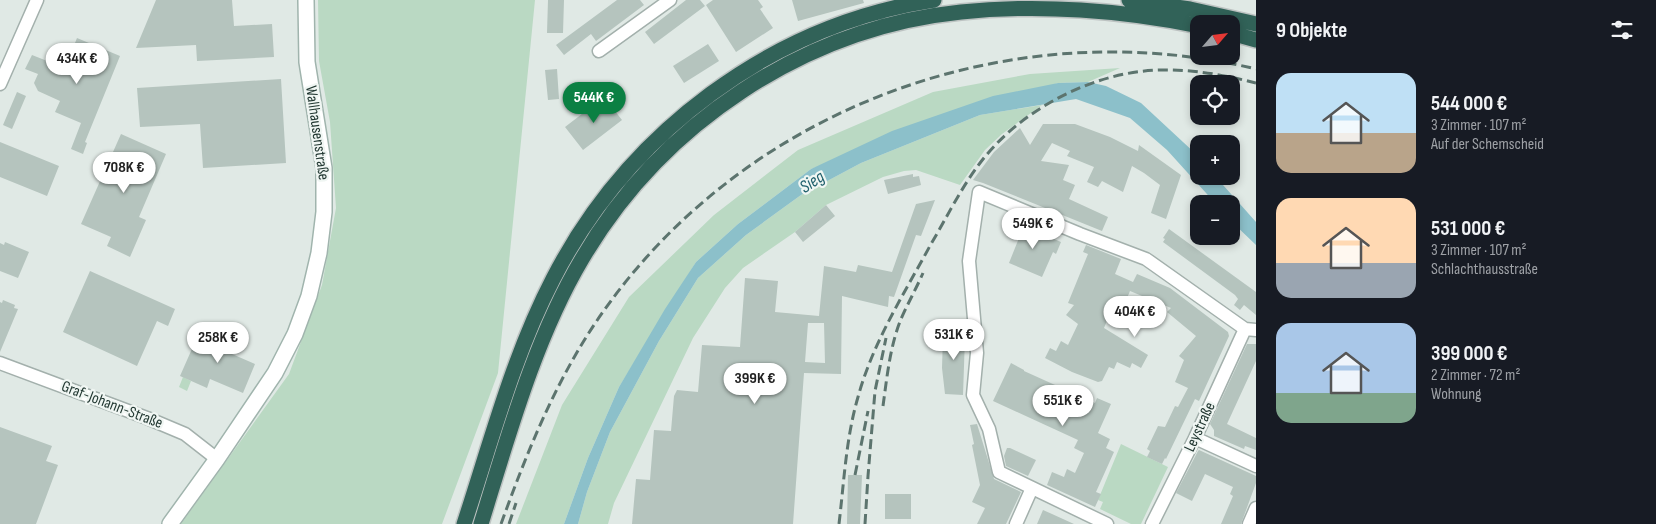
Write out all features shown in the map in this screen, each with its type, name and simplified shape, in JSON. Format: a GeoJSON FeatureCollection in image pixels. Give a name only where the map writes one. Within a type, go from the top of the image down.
{"type":"FeatureCollection","features":[{"type":"Feature","properties":{"kind":"highway"},"geometry":{"type":"LineString","coordinates":[[481,524],[483,490],[510,383],[552,280],[572,245],[604,198],[669,127],[712,92],[774,54],[817,33],[855,19],[894,8],[934,0]]}},
{"type":"Feature","properties":{"kind":"highway"},"geometry":{"type":"LineString","coordinates":[[1129,0],[1190,9],[1256,24]]}},
{"type":"Feature","properties":{"kind":"highway"},"geometry":{"type":"LineString","coordinates":[[464,524],[483,490],[556,308],[581,259],[616,208],[657,160],[703,119],[734,96],[781,68],[838,42],[897,23],[951,13],[990,9],[1052,10],[1143,17],[1190,25]]}},
{"type":"Feature","properties":{"kind":"highway"},"geometry":{"type":"LineString","coordinates":[[1240,36],[1256,40]]}},
{"type":"Feature","properties":{"kind":"street"},"geometry":{"type":"LineString","coordinates":[[0,84],[37,0]]}},
{"type":"Feature","properties":{"kind":"street","name":"Wallhausenstraße"},"geometry":{"type":"LineString","coordinates":[[170,524],[275,373],[291,342],[309,296],[319,253],[324,206],[324,168],[308,62],[306,0]]}},
{"type":"Feature","properties":{"kind":"street"},"geometry":{"type":"LineString","coordinates":[[599,51],[664,2]]}},
{"type":"Feature","properties":{"kind":"street"},"geometry":{"type":"LineString","coordinates":[[1107,524],[999,472],[989,429],[973,395],[977,353],[969,261],[979,192],[1080,234],[1146,258],[1251,329]]}},
{"type":"Feature","properties":{"kind":"street","name":"Leystraße"},"geometry":{"type":"LineString","coordinates":[[1152,524],[1251,329]]}},
{"type":"Feature","properties":{"kind":"street","name":"Graf-Johann-Straße"},"geometry":{"type":"LineString","coordinates":[[0,363],[140,415],[185,434],[217,459]]}},
{"type":"Feature","properties":{"kind":"street"},"geometry":{"type":"LineString","coordinates":[[1195,438],[1256,466]]}},
{"type":"Feature","properties":{"kind":"street"},"geometry":{"type":"LineString","coordinates":[[1016,524],[1032,488]]}},
{"type":"Feature","properties":{"kind":"street"},"geometry":{"type":"LineString","coordinates":[[1249,524],[1256,508]]}},
{"type":"Feature","properties":{"kind":"green space"},"geometry":{"type":"Polygon","coordinates":[[[318,0],[535,0],[498,373],[442,524],[181,524],[289,374],[322,285],[336,208],[330,122],[319,61],[318,0]]]}},
{"type":"Feature","properties":{"kind":"green space"},"geometry":{"type":"Polygon","coordinates":[[[1120,68],[1088,82],[1058,83],[811,169],[738,224],[696,262],[619,387],[588,458],[564,524],[516,524],[562,405],[629,297],[714,215],[798,150],[933,92],[1030,74],[1120,68]]]}},
{"type":"Feature","properties":{"kind":"green space"},"geometry":{"type":"Polygon","coordinates":[[[1042,105],[1002,134],[985,150],[960,185],[916,170],[904,171],[883,177],[826,205],[795,232],[743,268],[725,288],[693,338],[614,503],[608,524],[578,524],[587,492],[610,432],[659,341],[698,278],[746,235],[801,195],[861,163],[980,115],[1042,105]]]}},
{"type":"Feature","properties":{"kind":"green space"},"geometry":{"type":"Polygon","coordinates":[[[183,377],[191,381],[187,391],[179,387],[183,377]]]}},
{"type":"Feature","properties":{"kind":"green space"},"geometry":{"type":"Polygon","coordinates":[[[1121,444],[1168,467],[1141,524],[1131,524],[1100,509],[1103,502],[1098,500],[1121,444]]]}},
{"type":"Feature","properties":{"kind":"water","name":"Sieg"},"geometry":{"type":"Polygon","coordinates":[[[1088,82],[1106,86],[1141,103],[1190,148],[1190,175],[1167,150],[1130,118],[1076,99],[980,115],[861,163],[801,195],[746,235],[698,278],[659,341],[610,432],[587,492],[578,524],[564,524],[588,458],[619,387],[665,309],[696,262],[738,224],[811,169],[892,131],[993,96],[1058,83],[1088,82]]]}},
{"type":"Feature","properties":{"kind":"water"},"geometry":{"type":"Polygon","coordinates":[[[1199,185],[1223,185],[1232,195],[1208,195],[1199,185]]]}},
{"type":"Feature","properties":{"kind":"water"},"geometry":{"type":"Polygon","coordinates":[[[1240,204],[1256,222],[1256,245],[1240,230],[1240,204]]]}},
{"type":"Feature","properties":{"kind":"building"},"geometry":{"type":"Polygon","coordinates":[[[156,0],[232,0],[234,26],[272,24],[274,57],[197,61],[196,45],[136,48],[156,0]]]}},
{"type":"Feature","properties":{"kind":"building"},"geometry":{"type":"Polygon","coordinates":[[[548,0],[564,0],[563,33],[547,33],[548,0]]]}},
{"type":"Feature","properties":{"kind":"building"},"geometry":{"type":"Polygon","coordinates":[[[617,0],[640,0],[644,5],[596,41],[591,34],[564,55],[556,45],[617,0]]]}},
{"type":"Feature","properties":{"kind":"building"},"geometry":{"type":"Polygon","coordinates":[[[686,0],[700,0],[705,6],[654,44],[645,32],[686,0]]]}},
{"type":"Feature","properties":{"kind":"building"},"geometry":{"type":"Polygon","coordinates":[[[713,0],[758,0],[763,7],[760,9],[773,28],[736,52],[706,5],[713,0]]]}},
{"type":"Feature","properties":{"kind":"building"},"geometry":{"type":"Polygon","coordinates":[[[792,0],[863,0],[864,3],[798,21],[792,0]]]}},
{"type":"Feature","properties":{"kind":"building"},"geometry":{"type":"Polygon","coordinates":[[[77,38],[120,56],[85,142],[87,143],[83,154],[71,149],[81,123],[55,112],[60,101],[38,91],[34,83],[38,74],[25,69],[32,55],[70,70],[78,51],[73,48],[77,38]]]}},
{"type":"Feature","properties":{"kind":"building"},"geometry":{"type":"Polygon","coordinates":[[[708,44],[719,61],[684,83],[673,66],[708,44]]]}},
{"type":"Feature","properties":{"kind":"building"},"geometry":{"type":"Polygon","coordinates":[[[557,69],[559,99],[548,100],[545,70],[557,69]]]}},
{"type":"Feature","properties":{"kind":"building"},"geometry":{"type":"Polygon","coordinates":[[[281,79],[286,163],[203,168],[200,124],[140,127],[137,88],[281,79]]]}},
{"type":"Feature","properties":{"kind":"building"},"geometry":{"type":"Polygon","coordinates":[[[17,92],[26,96],[12,129],[3,125],[17,92]]]}},
{"type":"Feature","properties":{"kind":"building"},"geometry":{"type":"Polygon","coordinates":[[[604,97],[622,120],[583,150],[565,127],[604,97]]]}},
{"type":"Feature","properties":{"kind":"building"},"geometry":{"type":"Polygon","coordinates":[[[1043,124],[1075,124],[1110,137],[1138,151],[1139,145],[1181,175],[1166,219],[1151,213],[1160,185],[1144,173],[1132,166],[1123,192],[1102,181],[1098,187],[1087,182],[1094,167],[1067,156],[1070,151],[1052,143],[1041,161],[1069,165],[1063,180],[1075,185],[1069,199],[1108,217],[1102,231],[973,180],[994,152],[1020,128],[1030,145],[1043,124]]]}},
{"type":"Feature","properties":{"kind":"building"},"geometry":{"type":"Polygon","coordinates":[[[121,134],[166,154],[139,217],[146,220],[130,257],[107,246],[111,237],[81,224],[121,134]]]}},
{"type":"Feature","properties":{"kind":"building"},"geometry":{"type":"Polygon","coordinates":[[[0,142],[59,166],[47,196],[0,177],[0,142]]]}},
{"type":"Feature","properties":{"kind":"building"},"geometry":{"type":"Polygon","coordinates":[[[913,174],[913,177],[919,176],[921,185],[888,194],[884,180],[913,174]]]}},
{"type":"Feature","properties":{"kind":"building"},"geometry":{"type":"Polygon","coordinates":[[[935,200],[921,236],[916,235],[894,297],[889,296],[888,307],[842,296],[841,374],[804,373],[793,524],[632,524],[636,479],[650,480],[654,430],[671,431],[674,396],[677,390],[698,392],[702,345],[740,347],[745,278],[778,281],[775,312],[819,316],[824,266],[856,272],[858,265],[892,272],[916,204],[935,200]],[[808,323],[805,362],[825,363],[824,323],[808,323]]]}},
{"type":"Feature","properties":{"kind":"building"},"geometry":{"type":"Polygon","coordinates":[[[826,205],[835,216],[803,242],[795,232],[826,205]]]}},
{"type":"Feature","properties":{"kind":"building"},"geometry":{"type":"Polygon","coordinates":[[[1017,223],[1061,242],[1056,254],[1053,252],[1042,277],[1009,263],[1019,238],[1012,235],[1017,223]]]}},
{"type":"Feature","properties":{"kind":"building"},"geometry":{"type":"Polygon","coordinates":[[[1169,229],[1256,292],[1256,315],[1244,305],[1240,310],[1234,305],[1238,299],[1235,295],[1163,242],[1165,239],[1163,238],[1169,229]]]}},
{"type":"Feature","properties":{"kind":"building"},"geometry":{"type":"Polygon","coordinates":[[[5,242],[29,252],[18,278],[0,271],[0,243],[4,245],[5,242]]]}},
{"type":"Feature","properties":{"kind":"building"},"geometry":{"type":"Polygon","coordinates":[[[1086,245],[1121,259],[1115,274],[1133,282],[1137,274],[1170,288],[1228,332],[1229,336],[1199,401],[1195,399],[1162,464],[1147,457],[1150,451],[1147,449],[1158,426],[1165,427],[1175,406],[1178,407],[1188,388],[1175,382],[1184,360],[1179,356],[1196,336],[1167,312],[1171,308],[1130,291],[1125,303],[1116,299],[1104,328],[1148,355],[1141,368],[1132,363],[1130,368],[1117,362],[1114,369],[1109,367],[1102,381],[1098,382],[1072,372],[1045,358],[1050,348],[1056,351],[1061,341],[1068,345],[1078,324],[1066,315],[1074,305],[1068,303],[1088,254],[1083,252],[1086,245]]]}},
{"type":"Feature","properties":{"kind":"building"},"geometry":{"type":"Polygon","coordinates":[[[90,271],[175,309],[168,326],[157,321],[137,366],[63,332],[90,271]]]}},
{"type":"Feature","properties":{"kind":"building"},"geometry":{"type":"Polygon","coordinates":[[[3,300],[15,305],[14,308],[18,309],[0,352],[0,302],[2,303],[3,300]]]}},
{"type":"Feature","properties":{"kind":"building"},"geometry":{"type":"Polygon","coordinates":[[[955,325],[966,325],[967,337],[965,337],[963,395],[945,394],[942,368],[943,336],[954,336],[955,325]]]}},
{"type":"Feature","properties":{"kind":"building"},"geometry":{"type":"Polygon","coordinates":[[[222,330],[239,338],[232,354],[255,364],[243,393],[210,379],[207,388],[180,376],[195,342],[199,340],[215,347],[222,330]]]}},
{"type":"Feature","properties":{"kind":"building"},"geometry":{"type":"Polygon","coordinates":[[[1247,344],[1256,344],[1256,361],[1227,424],[1256,438],[1256,450],[1245,446],[1244,449],[1214,436],[1214,430],[1210,424],[1247,344]]]}},
{"type":"Feature","properties":{"kind":"building"},"geometry":{"type":"Polygon","coordinates":[[[1011,363],[1024,371],[1095,403],[1097,398],[1111,404],[1098,433],[1110,439],[1106,448],[1114,452],[1096,492],[1101,494],[1095,507],[1047,485],[1052,472],[1064,477],[1067,469],[1075,473],[1084,453],[1074,448],[1078,440],[993,401],[1011,363]]]}},
{"type":"Feature","properties":{"kind":"building"},"geometry":{"type":"Polygon","coordinates":[[[977,424],[994,479],[1021,492],[1006,524],[977,524],[985,508],[972,502],[980,485],[970,425],[977,424]]]}},
{"type":"Feature","properties":{"kind":"building"},"geometry":{"type":"Polygon","coordinates":[[[0,427],[52,446],[46,461],[58,465],[36,524],[0,524],[0,427]]]}},
{"type":"Feature","properties":{"kind":"building"},"geometry":{"type":"Polygon","coordinates":[[[1007,448],[1036,460],[1028,476],[1006,466],[1004,456],[1007,448]]]}},
{"type":"Feature","properties":{"kind":"building"},"geometry":{"type":"Polygon","coordinates":[[[1199,450],[1256,476],[1256,483],[1241,524],[1221,524],[1233,496],[1230,494],[1233,487],[1205,474],[1192,501],[1176,493],[1199,450]]]}},
{"type":"Feature","properties":{"kind":"building"},"geometry":{"type":"Polygon","coordinates":[[[848,475],[862,475],[860,524],[847,524],[848,475]]]}},
{"type":"Feature","properties":{"kind":"building"},"geometry":{"type":"Polygon","coordinates":[[[885,494],[911,494],[911,519],[885,519],[885,494]]]}},
{"type":"Feature","properties":{"kind":"building"},"geometry":{"type":"Polygon","coordinates":[[[1043,510],[1052,514],[1074,524],[1037,524],[1043,510]]]}},
{"type":"Feature","properties":{"kind":"railway"},"geometry":{"type":"LineString","coordinates":[[501,524],[541,422],[579,349],[594,325],[653,250],[723,186],[801,134],[885,94],[975,67],[1068,53],[1162,54],[1256,69]]}},
{"type":"Feature","properties":{"kind":"railway"},"geometry":{"type":"LineString","coordinates":[[839,524],[851,428],[858,397],[872,357],[900,300],[960,192],[996,144],[1015,126],[1059,97],[1083,86],[1108,78],[1134,72],[1184,70],[1232,77],[1256,83]]}},
{"type":"Feature","properties":{"kind":"railway"},"geometry":{"type":"LineString","coordinates":[[883,406],[889,362],[897,329],[923,273]]}},
{"type":"Feature","properties":{"kind":"railway"},"geometry":{"type":"LineString","coordinates":[[865,524],[875,391],[886,338]]}},
{"type":"Feature","properties":{"kind":"railway"},"geometry":{"type":"LineString","coordinates":[[855,475],[868,411]]}},
{"type":"Feature","properties":{"kind":"railway"},"geometry":{"type":"LineString","coordinates":[[509,524],[516,503]]}}]}
